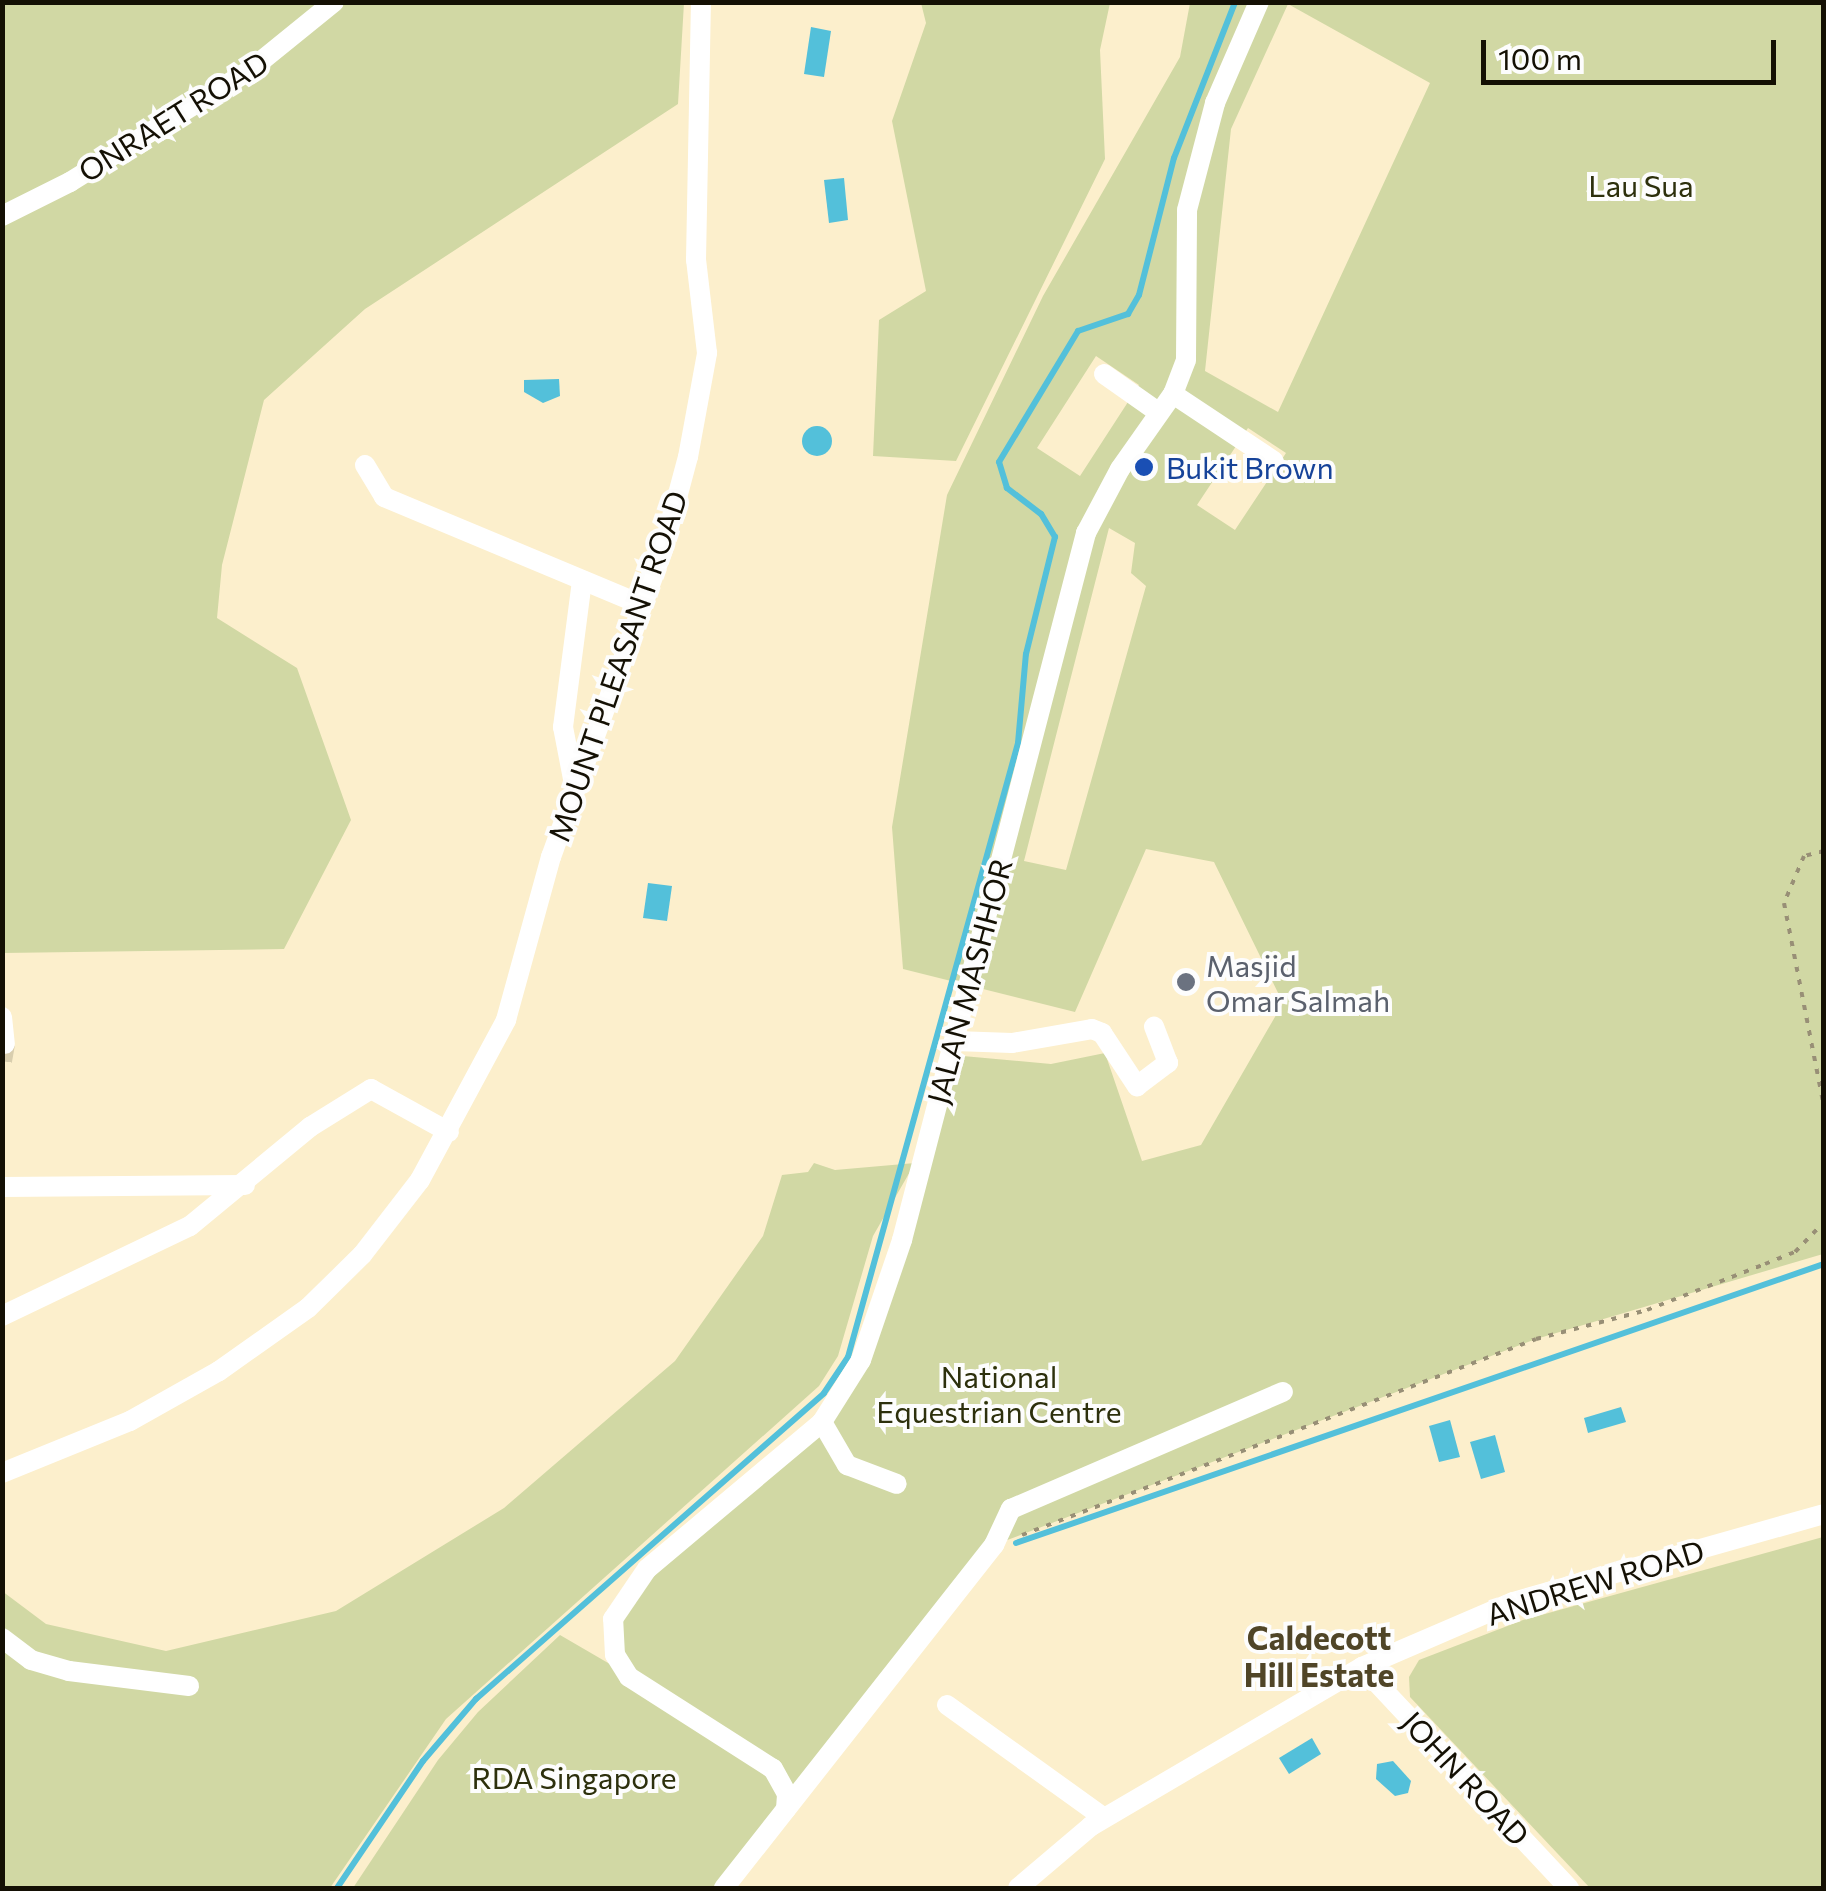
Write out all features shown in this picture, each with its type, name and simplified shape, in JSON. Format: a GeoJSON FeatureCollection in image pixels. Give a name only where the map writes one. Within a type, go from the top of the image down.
{"type":"FeatureCollection","features":[{"type":"Feature","properties":{"kind":"street","name":"ONRAET ROAD"},"geometry":{"type":"LineString","coordinates":[[2,216],[70,182],[250,70],[334,2]]}},
{"type":"Feature","properties":{"kind":"street","name":"MOUNT PLEASANT ROAD"},"geometry":{"type":"LineString","coordinates":[[2,1473],[130,1421],[219,1371],[308,1308],[362,1254],[448,1132],[506,1020],[575,786],[642,605],[688,457],[708,353],[696,260],[701,2]]}},
{"type":"Feature","properties":{"kind":"street","name":"JALAN MASHHOR"},"geometry":{"type":"LineString","coordinates":[[786,1809],[787,1794],[773,1769],[630,1677],[611,1637],[612,1618],[631,1584],[822,1422],[843,1397],[872,1330],[955,1041],[1086,533],[1158,412],[1173,394],[1186,360],[1186,210],[1198,156],[1259,2]]}},
{"type":"Feature","properties":{"kind":"street"},"geometry":{"type":"LineString","coordinates":[[1104,374],[1158,412]]}},
{"type":"Feature","properties":{"kind":"street"},"geometry":{"type":"LineString","coordinates":[[1173,394],[1274,461]]}},
{"type":"Feature","properties":{"kind":"street"},"geometry":{"type":"LineString","coordinates":[[366,465],[384,496],[642,605]]}},
{"type":"Feature","properties":{"kind":"street"},"geometry":{"type":"LineString","coordinates":[[575,786],[563,727],[582,580]]}},
{"type":"Feature","properties":{"kind":"street"},"geometry":{"type":"LineString","coordinates":[[2,1017],[4,1044]]}},
{"type":"Feature","properties":{"kind":"street"},"geometry":{"type":"LineString","coordinates":[[955,1041],[1012,1043],[1092,1028],[1137,1086],[1168,1063],[1154,1027]]}},
{"type":"Feature","properties":{"kind":"street"},"geometry":{"type":"LineString","coordinates":[[2,1316],[190,1226],[245,1185],[310,1127],[371,1088],[448,1132]]}},
{"type":"Feature","properties":{"kind":"street"},"geometry":{"type":"LineString","coordinates":[[2,1187],[245,1185]]}},
{"type":"Feature","properties":{"kind":"street"},"geometry":{"type":"LineString","coordinates":[[2,1298],[65,1289]]}},
{"type":"Feature","properties":{"kind":"street"},"geometry":{"type":"LineString","coordinates":[[724,1888],[994,1546],[1004,1516],[1020,1504],[1283,1392]]}},
{"type":"Feature","properties":{"kind":"street"},"geometry":{"type":"LineString","coordinates":[[822,1422],[847,1465],[897,1484]]}},
{"type":"Feature","properties":{"kind":"street","name":"ANDREW ROAD"},"geometry":{"type":"LineString","coordinates":[[1018,1888],[1104,1818],[1362,1668],[1513,1602],[1824,1514]]}},
{"type":"Feature","properties":{"kind":"street"},"geometry":{"type":"LineString","coordinates":[[2,1638],[32,1660],[69,1671],[189,1686]]}},
{"type":"Feature","properties":{"kind":"street","name":"JOHN ROAD"},"geometry":{"type":"LineString","coordinates":[[1362,1668],[1569,1888]]}},
{"type":"Feature","properties":{"kind":"street"},"geometry":{"type":"LineString","coordinates":[[948,1704],[1104,1818]]}},
{"type":"Feature","properties":{"kind":"path"},"geometry":{"type":"LineString","coordinates":[[1824,852],[1804,856],[1790,880],[1786,933],[1824,1106]]}},
{"type":"Feature","properties":{"kind":"path"},"geometry":{"type":"LineString","coordinates":[[994,1546],[1536,1339],[1647,1310],[1766,1264],[1794,1252],[1824,1222]]}},
{"type":"Feature","properties":{"kind":"green space"},"geometry":{"type":"Polygon","coordinates":[[[2,3],[684,3],[678,104],[365,309],[264,400],[222,565],[217,618],[297,668],[351,820],[284,949],[3,953],[2,3]]]}},
{"type":"Feature","properties":{"kind":"green space"},"geometry":{"type":"Polygon","coordinates":[[[921,3],[1110,3],[1100,50],[1105,159],[956,461],[873,456],[879,320],[926,291],[892,121],[926,23],[921,3]]]}},
{"type":"Feature","properties":{"kind":"green space"},"geometry":{"type":"Polygon","coordinates":[[[1190,3],[1823,3],[1823,1254],[1536,1339],[994,1545],[723,1888],[353,1888],[438,1760],[478,1712],[560,1635],[627,1674],[616,1654],[623,1599],[843,1393],[963,1056],[1051,1064],[1105,1053],[1142,1161],[1201,1145],[1283,1003],[1214,862],[1146,849],[1075,1012],[903,969],[892,827],[947,495],[1043,296],[1180,57],[1190,3]],[[1288,4],[1231,129],[1205,371],[1278,412],[1430,83],[1288,4]],[[1096,356],[1037,448],[1080,476],[1139,385],[1096,356]],[[1248,428],[1197,505],[1235,530],[1286,453],[1248,428]],[[1109,528],[1024,861],[1066,870],[1146,586],[1131,573],[1135,543],[1109,528]]]}},
{"type":"Feature","properties":{"kind":"green space"},"geometry":{"type":"Polygon","coordinates":[[[814,1163],[835,1170],[915,1163],[873,1236],[838,1356],[819,1386],[446,1719],[330,1888],[3,1888],[2,1591],[46,1624],[166,1651],[336,1611],[504,1508],[675,1361],[763,1236],[782,1175],[808,1172],[814,1163]]]}},
{"type":"Feature","properties":{"kind":"green space"},"geometry":{"type":"Polygon","coordinates":[[[1823,1537],[1823,1888],[1590,1888],[1410,1697],[1409,1677],[1419,1660],[1523,1620],[1823,1537]]]}},
{"type":"Feature","properties":{"kind":"water"},"geometry":{"type":"Polygon","coordinates":[[[811,27],[831,31],[824,77],[804,74],[811,27]]]}},
{"type":"Feature","properties":{"kind":"water"},"geometry":{"type":"Polygon","coordinates":[[[844,178],[848,220],[829,223],[824,180],[844,178]]]}},
{"type":"Feature","properties":{"kind":"water"},"geometry":{"type":"Polygon","coordinates":[[[559,379],[560,396],[543,403],[524,392],[524,380],[559,379]]]}},
{"type":"Feature","properties":{"kind":"water"},"geometry":{"type":"Polygon","coordinates":[[[817,426],[828,430],[832,441],[828,452],[817,456],[806,452],[802,441],[806,430],[817,426]]]}},
{"type":"Feature","properties":{"kind":"water"},"geometry":{"type":"Polygon","coordinates":[[[648,883],[672,886],[667,921],[643,918],[648,883]]]}},
{"type":"Feature","properties":{"kind":"water"},"geometry":{"type":"Polygon","coordinates":[[[1621,1407],[1626,1422],[1588,1433],[1584,1418],[1621,1407]]]}},
{"type":"Feature","properties":{"kind":"water"},"geometry":{"type":"Polygon","coordinates":[[[1450,1420],[1460,1457],[1439,1462],[1429,1426],[1450,1420]]]}},
{"type":"Feature","properties":{"kind":"water"},"geometry":{"type":"Polygon","coordinates":[[[1495,1435],[1505,1472],[1481,1479],[1470,1442],[1495,1435]]]}},
{"type":"Feature","properties":{"kind":"water"},"geometry":{"type":"Polygon","coordinates":[[[1312,1738],[1321,1754],[1289,1774],[1279,1758],[1312,1738]]]}},
{"type":"Feature","properties":{"kind":"water"},"geometry":{"type":"Polygon","coordinates":[[[1393,1761],[1411,1781],[1408,1793],[1395,1796],[1376,1779],[1377,1764],[1393,1761]]]}},
{"type":"Feature","properties":{"kind":"waterway"},"geometry":{"type":"LineString","coordinates":[[337,1888],[423,1761],[476,1699],[824,1393],[848,1357],[1018,743],[1026,654],[1055,537],[1041,514],[1007,488],[999,462],[1078,331],[1128,314],[1139,295],[1174,158],[1235,2]]}},
{"type":"Feature","properties":{"kind":"waterway"},"geometry":{"type":"LineString","coordinates":[[1016,1543],[1824,1264]]}},
{"type":"Feature","properties":{"kind":"tunnel"},"geometry":{"type":"LineString","coordinates":[[2,1061],[5,1044]]}},
{"type":"Feature","properties":{"kind":"place","name":"Bukit Brown"},"geometry":{"type":"Point","coordinates":[1144,467]}},
{"type":"Feature","properties":{"kind":"place","name":"Masjid Omar Salmah"},"geometry":{"type":"Point","coordinates":[1186,982]}},
{"type":"Feature","properties":{"kind":"district","name":"Caldecott Hill Estate"},"geometry":{"type":"Point","coordinates":[1319,1656]}},
{"type":"Feature","properties":{"kind":"park label","name":"Lau Sua"},"geometry":{"type":"Point","coordinates":[1641,185]}},
{"type":"Feature","properties":{"kind":"park label","name":"National Equestrian Centre"},"geometry":{"type":"Point","coordinates":[999,1393]}},
{"type":"Feature","properties":{"kind":"park label","name":"RDA Singapore"},"geometry":{"type":"Point","coordinates":[574,1777]}}]}
